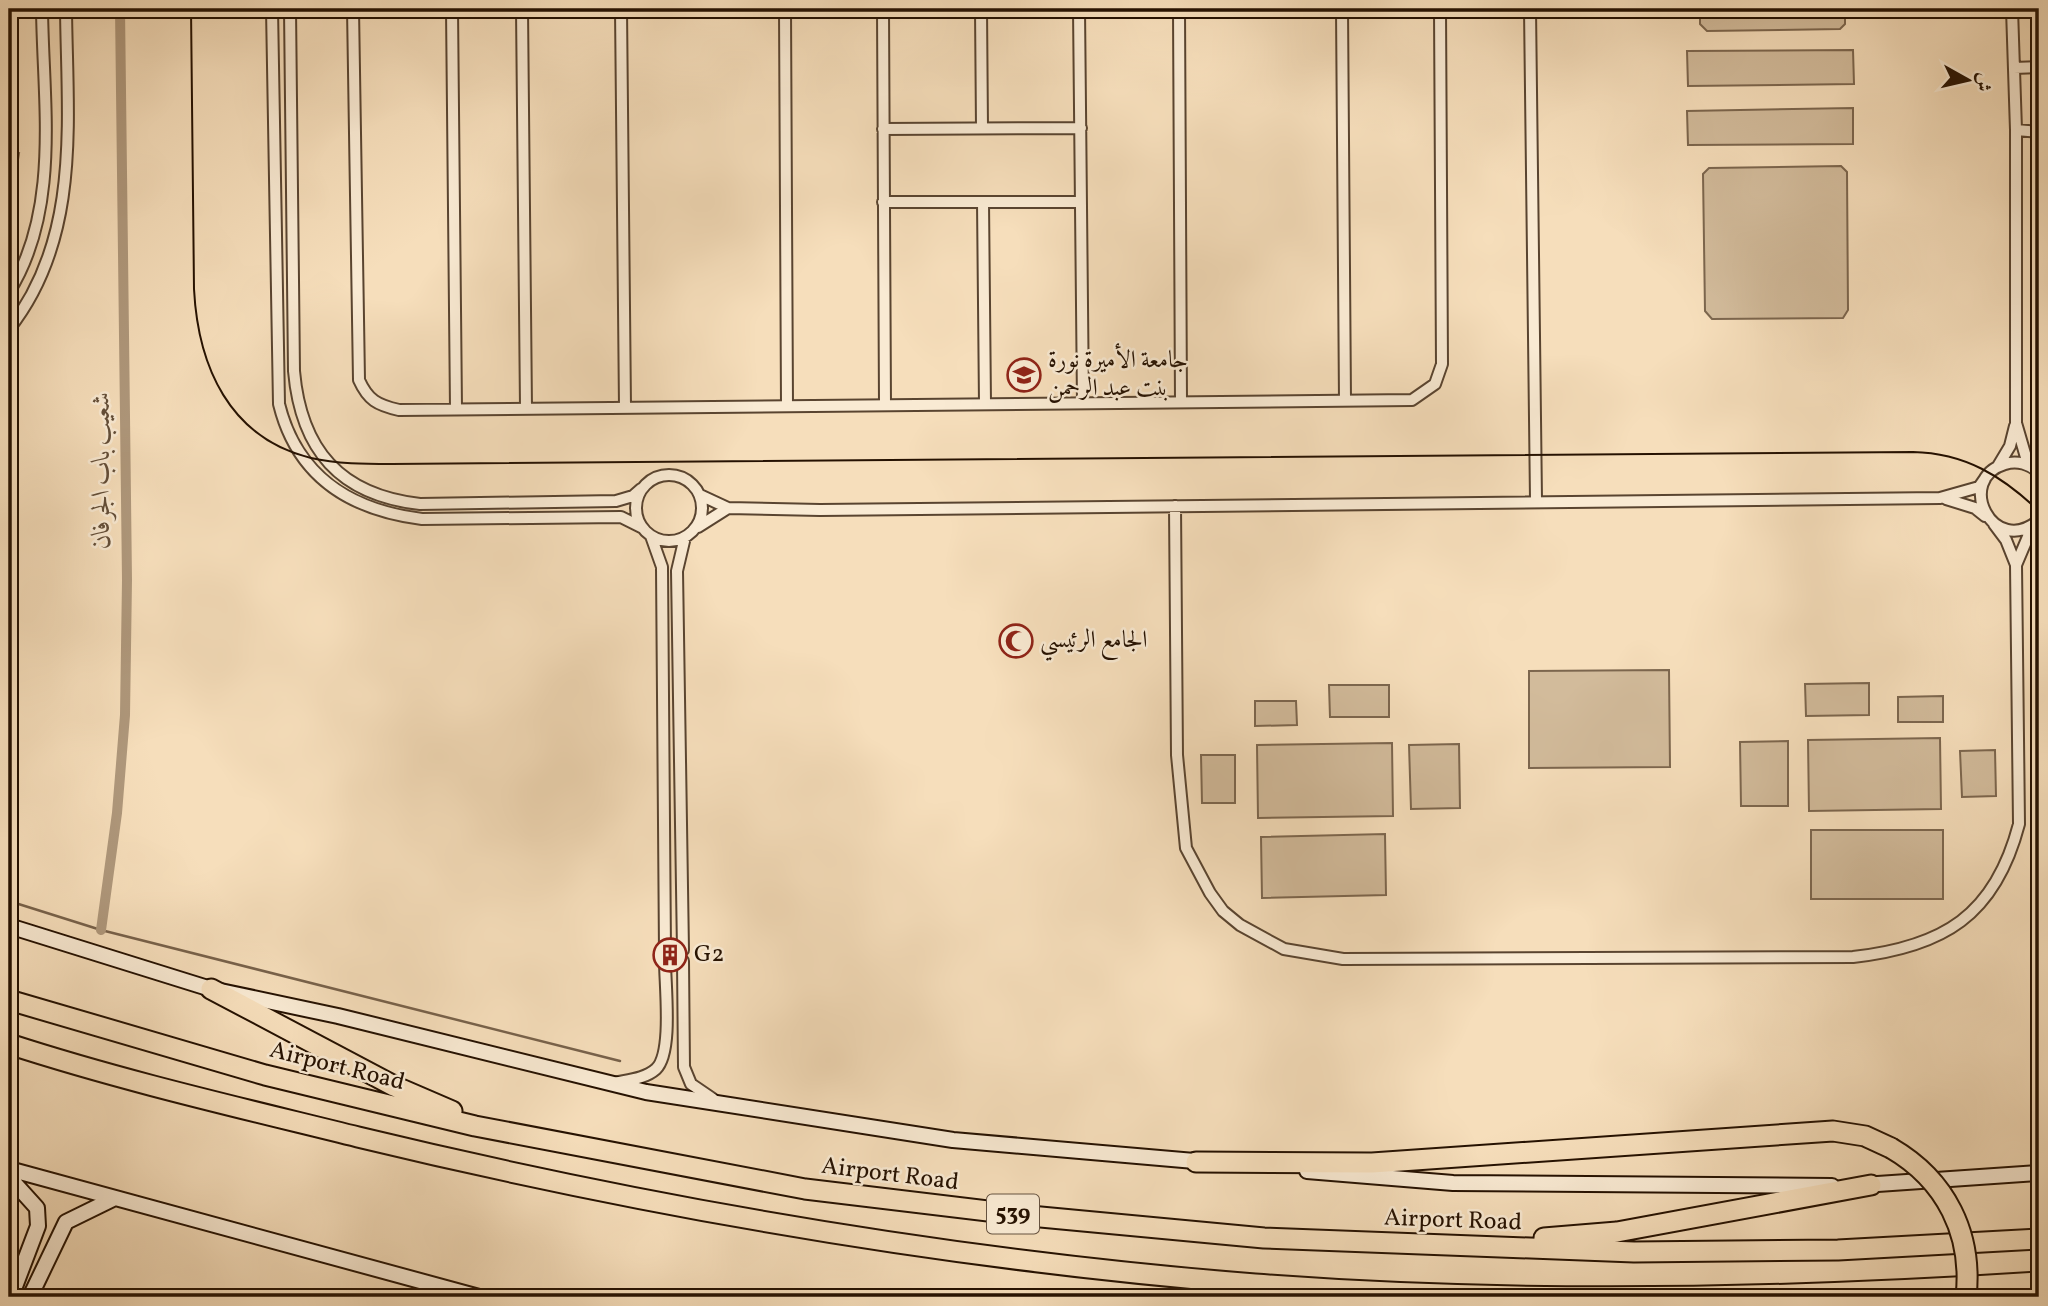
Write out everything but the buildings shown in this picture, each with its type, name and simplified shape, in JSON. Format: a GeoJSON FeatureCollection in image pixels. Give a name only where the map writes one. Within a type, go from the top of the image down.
{"type":"FeatureCollection","features":[{"type":"Feature","properties":{"kind":"highway"},"geometry":{"type":"LineString","coordinates":[[211,989],[394,1086],[442,1107],[533,1137]]}},
{"type":"Feature","properties":{"kind":"highway","name":"Airport Road"},"geometry":{"type":"LineString","coordinates":[[9,1000],[265,1075],[533,1137],[805,1189],[1030,1216],[1264,1238],[1634,1252],[1838,1250],[2039,1239]]}},
{"type":"Feature","properties":{"kind":"highway","name":"539"},"geometry":{"type":"LineString","coordinates":[[9,1044],[222,1103],[480,1166],[652,1201],[810,1229],[1049,1262],[1254,1284],[1459,1295],[1671,1297],[1850,1293],[2039,1282]]}},
{"type":"Feature","properties":{"kind":"highway"},"geometry":{"type":"LineString","coordinates":[[1196,1161],[1372,1163],[1833,1131],[1864,1136],[1891,1148],[1920,1168],[1942,1191],[1958,1221],[1969,1275],[1966,1297]]}},
{"type":"Feature","properties":{"kind":"highway"},"geometry":{"type":"LineString","coordinates":[[1447,1245],[1617,1232],[1871,1185]]}},
{"type":"Feature","properties":{"kind":"main road"},"geometry":{"type":"LineString","coordinates":[[9,926],[211,989],[614,1084],[953,1140],[1452,1183],[1871,1185],[2039,1173]]}},
{"type":"Feature","properties":{"kind":"main road"},"geometry":{"type":"LineString","coordinates":[[9,1169],[479,1297]]}},
{"type":"Feature","properties":{"kind":"main road"},"geometry":{"type":"LineString","coordinates":[[9,1177],[37,1208],[38,1226],[11,1297]]}},
{"type":"Feature","properties":{"kind":"main road"},"geometry":{"type":"LineString","coordinates":[[30,1297],[66,1222],[115,1198]]}},
{"type":"Feature","properties":{"kind":"street"},"geometry":{"type":"LineString","coordinates":[[9,292],[21,272],[36,231],[43,187],[43,9]]}},
{"type":"Feature","properties":{"kind":"street"},"geometry":{"type":"LineString","coordinates":[[9,329],[38,284],[54,243],[64,201],[68,157],[66,9]]}},
{"type":"Feature","properties":{"kind":"street"},"geometry":{"type":"LineString","coordinates":[[272,9],[279,404],[285,429],[302,458],[335,490],[371,509],[393,516],[422,519],[621,517],[668,541],[690,534],[729,508]]}},
{"type":"Feature","properties":{"kind":"street"},"geometry":{"type":"LineString","coordinates":[[290,9],[294,371],[296,397],[304,424],[316,448],[355,486],[397,502],[420,504],[616,501],[633,496],[656,478],[676,475],[694,486],[700,495],[702,513],[690,534],[677,571],[684,1067],[691,1084],[701,1094],[729,1105]]}},
{"type":"Feature","properties":{"kind":"street"},"geometry":{"type":"LineString","coordinates":[[353,9],[359,380],[367,397],[379,406],[399,410],[1412,400],[1435,384],[1443,364],[1440,9]]}},
{"type":"Feature","properties":{"kind":"street"},"geometry":{"type":"LineString","coordinates":[[452,9],[456,409]]}},
{"type":"Feature","properties":{"kind":"street"},"geometry":{"type":"LineString","coordinates":[[522,9],[526,408]]}},
{"type":"Feature","properties":{"kind":"street"},"geometry":{"type":"LineString","coordinates":[[621,9],[625,407]]}},
{"type":"Feature","properties":{"kind":"street"},"geometry":{"type":"LineString","coordinates":[[785,9],[787,406]]}},
{"type":"Feature","properties":{"kind":"street"},"geometry":{"type":"LineString","coordinates":[[883,9],[885,405]]}},
{"type":"Feature","properties":{"kind":"street"},"geometry":{"type":"LineString","coordinates":[[981,9],[982,128]]}},
{"type":"Feature","properties":{"kind":"street"},"geometry":{"type":"LineString","coordinates":[[1079,9],[1083,403]]}},
{"type":"Feature","properties":{"kind":"street"},"geometry":{"type":"LineString","coordinates":[[1179,9],[1181,402]]}},
{"type":"Feature","properties":{"kind":"street"},"geometry":{"type":"LineString","coordinates":[[1342,9],[1345,400]]}},
{"type":"Feature","properties":{"kind":"street"},"geometry":{"type":"LineString","coordinates":[[1530,9],[1536,500]]}},
{"type":"Feature","properties":{"kind":"street"},"geometry":{"type":"LineString","coordinates":[[700,495],[729,508],[1175,506],[1536,500],[1940,498],[1979,487],[1998,466],[2010,446],[2016,423],[2016,130],[2012,9]]}},
{"type":"Feature","properties":{"kind":"street"},"geometry":{"type":"LineString","coordinates":[[2014,68],[2039,68]]}},
{"type":"Feature","properties":{"kind":"street"},"geometry":{"type":"LineString","coordinates":[[883,129],[1080,128]]}},
{"type":"Feature","properties":{"kind":"street"},"geometry":{"type":"LineString","coordinates":[[2016,130],[2039,130]]}},
{"type":"Feature","properties":{"kind":"street"},"geometry":{"type":"LineString","coordinates":[[883,202],[1081,202]]}},
{"type":"Feature","properties":{"kind":"street"},"geometry":{"type":"LineString","coordinates":[[983,202],[985,404]]}},
{"type":"Feature","properties":{"kind":"street"},"geometry":{"type":"LineString","coordinates":[[2016,423],[2028,464]]}},
{"type":"Feature","properties":{"kind":"street"},"geometry":{"type":"LineString","coordinates":[[1998,466],[2018,462],[2028,464],[2039,472]]}},
{"type":"Feature","properties":{"kind":"street"},"geometry":{"type":"LineString","coordinates":[[1986,477],[1980,497],[1991,521],[2013,531],[2036,523]]}},
{"type":"Feature","properties":{"kind":"street"},"geometry":{"type":"LineString","coordinates":[[614,1084],[640,1077],[656,1069],[665,1054],[662,567],[636,510],[641,489]]}},
{"type":"Feature","properties":{"kind":"street"},"geometry":{"type":"LineString","coordinates":[[1175,506],[1177,755],[1186,848],[1210,893],[1223,911],[1240,925],[1283,949],[1343,959],[1853,957],[1885,954],[1941,936],[1983,900],[2012,852],[2019,824],[2016,565],[2006,540],[1991,521],[1975,508],[1940,498]]}},
{"type":"Feature","properties":{"kind":"street"},"geometry":{"type":"LineString","coordinates":[[2016,565],[2036,523]]}},
{"type":"Feature","properties":{"kind":"street"},"geometry":{"type":"LineString","coordinates":[[665,977],[672,974],[683,978]]}},
{"type":"Feature","properties":{"kind":"shaded area"},"geometry":{"type":"Polygon","coordinates":[[[1700,9],[1845,9],[1845,24],[1840,29],[1707,31],[1700,24],[1700,9]]]}},
{"type":"Feature","properties":{"kind":"shaded area"},"geometry":{"type":"Polygon","coordinates":[[[1853,50],[1854,84],[1688,86],[1687,51],[1853,50]]]}},
{"type":"Feature","properties":{"kind":"shaded area"},"geometry":{"type":"Polygon","coordinates":[[[1853,108],[1853,144],[1688,145],[1687,111],[1853,108]]]}},
{"type":"Feature","properties":{"kind":"shaded area"},"geometry":{"type":"Polygon","coordinates":[[[19,153],[9,217],[9,154],[19,153]]]}},
{"type":"Feature","properties":{"kind":"shaded area"},"geometry":{"type":"Polygon","coordinates":[[[1841,166],[1847,172],[1848,310],[1843,318],[1712,319],[1705,311],[1703,174],[1709,168],[1841,166]]]}},
{"type":"Feature","properties":{"kind":"shaded area"},"geometry":{"type":"Polygon","coordinates":[[[1669,670],[1670,767],[1529,768],[1529,671],[1669,670]]]}},
{"type":"Feature","properties":{"kind":"shaded area"},"geometry":{"type":"Polygon","coordinates":[[[1869,683],[1869,715],[1806,716],[1805,684],[1869,683]]]}},
{"type":"Feature","properties":{"kind":"shaded area"},"geometry":{"type":"Polygon","coordinates":[[[1329,685],[1389,685],[1389,717],[1330,717],[1329,685]]]}},
{"type":"Feature","properties":{"kind":"shaded area"},"geometry":{"type":"Polygon","coordinates":[[[1943,696],[1943,722],[1898,722],[1898,697],[1943,696]]]}},
{"type":"Feature","properties":{"kind":"shaded area"},"geometry":{"type":"Polygon","coordinates":[[[1255,701],[1296,701],[1297,725],[1255,726],[1255,701]]]}},
{"type":"Feature","properties":{"kind":"shaded area"},"geometry":{"type":"Polygon","coordinates":[[[1940,738],[1941,809],[1809,811],[1808,740],[1940,738]]]}},
{"type":"Feature","properties":{"kind":"shaded area"},"geometry":{"type":"Polygon","coordinates":[[[1788,741],[1788,806],[1741,806],[1740,742],[1788,741]]]}},
{"type":"Feature","properties":{"kind":"shaded area"},"geometry":{"type":"Polygon","coordinates":[[[1392,743],[1393,816],[1258,818],[1257,745],[1392,743]]]}},
{"type":"Feature","properties":{"kind":"shaded area"},"geometry":{"type":"Polygon","coordinates":[[[1459,744],[1460,808],[1411,809],[1409,745],[1459,744]]]}},
{"type":"Feature","properties":{"kind":"shaded area"},"geometry":{"type":"Polygon","coordinates":[[[1995,750],[1996,796],[1962,797],[1960,751],[1995,750]]]}},
{"type":"Feature","properties":{"kind":"shaded area"},"geometry":{"type":"Polygon","coordinates":[[[1201,755],[1235,755],[1235,803],[1202,803],[1201,755]]]}},
{"type":"Feature","properties":{"kind":"shaded area"},"geometry":{"type":"Polygon","coordinates":[[[1811,830],[1943,830],[1943,899],[1811,899],[1811,830]]]}},
{"type":"Feature","properties":{"kind":"shaded area"},"geometry":{"type":"Polygon","coordinates":[[[1385,834],[1386,895],[1262,898],[1261,837],[1385,834]]]}},
{"type":"Feature","properties":{"kind":"waterway","name":"شعيب باب الجرفان"},"geometry":{"type":"LineString","coordinates":[[101,930],[117,813],[125,715],[127,580],[120,9]]}},
{"type":"Feature","properties":{"kind":"waterway"},"geometry":{"type":"LineString","coordinates":[[9,901],[101,930],[620,1061]]}},
{"type":"Feature","properties":{"kind":"tram line"},"geometry":{"type":"LineString","coordinates":[[191,9],[194,289],[202,345],[223,395],[239,416],[259,434],[283,448],[311,458],[341,463],[392,464],[1913,452],[1949,457],[1982,469],[2011,487],[2039,511]]}},
{"type":"Feature","properties":{"kind":"place","name":"جامعة الأميرة نورة بنت عبد الرحمن"},"geometry":{"type":"Point","coordinates":[1024,375]}},
{"type":"Feature","properties":{"kind":"place","name":"الجامع الرئيسي"},"geometry":{"type":"Point","coordinates":[1016,641]}},
{"type":"Feature","properties":{"kind":"place","name":"G2"},"geometry":{"type":"Point","coordinates":[670,955]}}]}
